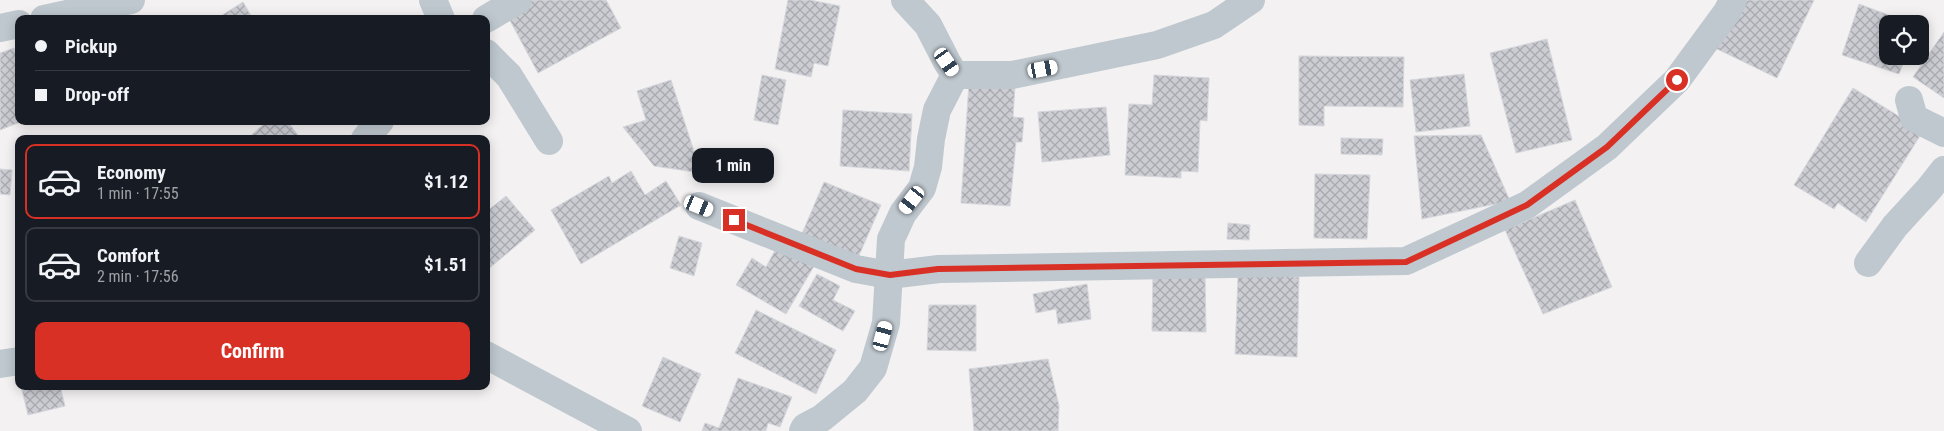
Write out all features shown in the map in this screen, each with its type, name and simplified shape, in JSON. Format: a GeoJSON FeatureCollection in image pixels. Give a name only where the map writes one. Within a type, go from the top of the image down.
{"type":"FeatureCollection","features":[{"type":"Feature","properties":{"kind":"street"},"geometry":{"type":"LineString","coordinates":[[62,15],[131,0]]}},
{"type":"Feature","properties":{"kind":"street"},"geometry":{"type":"LineString","coordinates":[[433,0],[439,15]]}},
{"type":"Feature","properties":{"kind":"street"},"geometry":{"type":"LineString","coordinates":[[490,17],[518,0]]}},
{"type":"Feature","properties":{"kind":"street"},"geometry":{"type":"LineString","coordinates":[[905,0],[928,25],[947,62],[956,75]]}},
{"type":"Feature","properties":{"kind":"street"},"geometry":{"type":"LineString","coordinates":[[956,75],[1012,75],[1157,45],[1214,24],[1251,0]]}},
{"type":"Feature","properties":{"kind":"street"},"geometry":{"type":"LineString","coordinates":[[699,206],[856,269],[890,275],[938,269],[1406,262],[1527,205],[1607,147],[1677,80],[1727,12],[1733,0]]}},
{"type":"Feature","properties":{"kind":"street"},"geometry":{"type":"LineString","coordinates":[[0,28],[15,25]]}},
{"type":"Feature","properties":{"kind":"street"},"geometry":{"type":"LineString","coordinates":[[490,57],[509,76],[549,141]]}},
{"type":"Feature","properties":{"kind":"street"},"geometry":{"type":"LineString","coordinates":[[802,431],[805,427],[822,418],[855,391],[873,368],[886,323],[891,239],[903,213],[922,188],[928,167],[937,110],[956,75]]}},
{"type":"Feature","properties":{"kind":"street"},"geometry":{"type":"LineString","coordinates":[[1909,100],[1914,118],[1944,133]]}},
{"type":"Feature","properties":{"kind":"street"},"geometry":{"type":"LineString","coordinates":[[368,135],[377,125]]}},
{"type":"Feature","properties":{"kind":"street"},"geometry":{"type":"LineString","coordinates":[[1868,262],[1944,170]]}},
{"type":"Feature","properties":{"kind":"street"},"geometry":{"type":"LineString","coordinates":[[490,357],[628,431]]}},
{"type":"Feature","properties":{"kind":"street"},"geometry":{"type":"LineString","coordinates":[[0,364],[15,362]]}},
{"type":"Feature","properties":{"kind":"building"},"geometry":{"type":"Polygon","coordinates":[[[526,0],[606,0],[621,28],[538,73],[505,11],[526,0]]]}},
{"type":"Feature","properties":{"kind":"building"},"geometry":{"type":"Polygon","coordinates":[[[788,0],[810,0],[840,6],[828,66],[814,63],[811,77],[775,69],[788,0]]]}},
{"type":"Feature","properties":{"kind":"building"},"geometry":{"type":"Polygon","coordinates":[[[1736,0],[1814,0],[1777,78],[1715,48],[1736,0]]]}},
{"type":"Feature","properties":{"kind":"building"},"geometry":{"type":"Polygon","coordinates":[[[243,2],[251,15],[222,15],[243,2]]]}},
{"type":"Feature","properties":{"kind":"building"},"geometry":{"type":"Polygon","coordinates":[[[1859,4],[1889,15],[1879,15],[1879,65],[1902,65],[1899,74],[1842,55],[1859,4]]]}},
{"type":"Feature","properties":{"kind":"building"},"geometry":{"type":"Polygon","coordinates":[[[1944,32],[1944,98],[1913,77],[1921,65],[1929,65],[1929,54],[1944,32]]]}},
{"type":"Feature","properties":{"kind":"building"},"geometry":{"type":"Polygon","coordinates":[[[1547,39],[1572,140],[1516,153],[1490,53],[1547,39]]]}},
{"type":"Feature","properties":{"kind":"building"},"geometry":{"type":"Polygon","coordinates":[[[14,48],[15,51],[15,124],[0,130],[0,53],[14,48]]]}},
{"type":"Feature","properties":{"kind":"building"},"geometry":{"type":"Polygon","coordinates":[[[1299,56],[1404,57],[1403,107],[1324,106],[1324,126],[1299,125],[1299,56]]]}},
{"type":"Feature","properties":{"kind":"building"},"geometry":{"type":"Polygon","coordinates":[[[1464,74],[1470,126],[1416,132],[1410,80],[1464,74]]]}},
{"type":"Feature","properties":{"kind":"building"},"geometry":{"type":"Polygon","coordinates":[[[762,75],[786,80],[778,125],[754,120],[762,75]]]}},
{"type":"Feature","properties":{"kind":"building"},"geometry":{"type":"Polygon","coordinates":[[[1154,75],[1209,78],[1207,121],[1200,120],[1198,172],[1181,171],[1181,178],[1125,175],[1129,104],[1152,105],[1154,75]]]}},
{"type":"Feature","properties":{"kind":"building"},"geometry":{"type":"Polygon","coordinates":[[[671,80],[701,173],[654,166],[623,127],[646,120],[637,91],[671,80]]]}},
{"type":"Feature","properties":{"kind":"building"},"geometry":{"type":"Polygon","coordinates":[[[969,83],[1015,86],[1013,117],[1024,118],[1022,142],[1016,142],[1010,206],[961,203],[969,83]]]}},
{"type":"Feature","properties":{"kind":"building"},"geometry":{"type":"Polygon","coordinates":[[[1853,88],[1923,131],[1866,222],[1838,203],[1834,209],[1794,185],[1853,88]]]}},
{"type":"Feature","properties":{"kind":"building"},"geometry":{"type":"Polygon","coordinates":[[[1106,107],[1110,155],[1042,162],[1038,112],[1106,107]]]}},
{"type":"Feature","properties":{"kind":"building"},"geometry":{"type":"Polygon","coordinates":[[[843,110],[912,114],[909,171],[840,166],[843,110]]]}},
{"type":"Feature","properties":{"kind":"building"},"geometry":{"type":"Polygon","coordinates":[[[263,125],[290,125],[298,135],[251,135],[263,125]]]}},
{"type":"Feature","properties":{"kind":"building"},"geometry":{"type":"Polygon","coordinates":[[[1481,135],[1510,201],[1422,219],[1414,136],[1481,135]]]}},
{"type":"Feature","properties":{"kind":"building"},"geometry":{"type":"Polygon","coordinates":[[[1341,138],[1383,139],[1382,155],[1341,154],[1341,138]]]}},
{"type":"Feature","properties":{"kind":"building"},"geometry":{"type":"Polygon","coordinates":[[[0,169],[12,170],[10,195],[0,194],[0,169]]]}},
{"type":"Feature","properties":{"kind":"building"},"geometry":{"type":"Polygon","coordinates":[[[631,171],[645,195],[666,181],[681,205],[581,264],[551,210],[609,176],[612,183],[631,171]]]}},
{"type":"Feature","properties":{"kind":"building"},"geometry":{"type":"Polygon","coordinates":[[[1315,174],[1370,175],[1367,239],[1314,238],[1315,174]]]}},
{"type":"Feature","properties":{"kind":"building"},"geometry":{"type":"Polygon","coordinates":[[[824,182],[881,205],[857,260],[801,236],[824,182]]]}},
{"type":"Feature","properties":{"kind":"building"},"geometry":{"type":"Polygon","coordinates":[[[506,196],[535,230],[490,268],[490,209],[506,196]]]}},
{"type":"Feature","properties":{"kind":"building"},"geometry":{"type":"Polygon","coordinates":[[[1575,200],[1612,287],[1543,314],[1505,230],[1575,200]]]}},
{"type":"Feature","properties":{"kind":"building"},"geometry":{"type":"Polygon","coordinates":[[[1228,223],[1250,225],[1249,240],[1227,239],[1228,223]]]}},
{"type":"Feature","properties":{"kind":"building"},"geometry":{"type":"Polygon","coordinates":[[[679,236],[702,243],[694,276],[670,268],[679,236]]]}},
{"type":"Feature","properties":{"kind":"building"},"geometry":{"type":"Polygon","coordinates":[[[778,245],[814,266],[786,314],[736,285],[752,258],[766,267],[778,245]]]}},
{"type":"Feature","properties":{"kind":"building"},"geometry":{"type":"Polygon","coordinates":[[[1153,271],[1205,272],[1206,332],[1152,331],[1153,271]]]}},
{"type":"Feature","properties":{"kind":"building"},"geometry":{"type":"Polygon","coordinates":[[[817,274],[840,286],[833,300],[855,311],[843,331],[799,306],[817,274]]]}},
{"type":"Feature","properties":{"kind":"building"},"geometry":{"type":"Polygon","coordinates":[[[1238,275],[1299,277],[1297,357],[1235,354],[1238,275]]]}},
{"type":"Feature","properties":{"kind":"building"},"geometry":{"type":"Polygon","coordinates":[[[1087,284],[1091,319],[1058,324],[1056,309],[1036,313],[1033,294],[1087,284]]]}},
{"type":"Feature","properties":{"kind":"building"},"geometry":{"type":"Polygon","coordinates":[[[929,305],[976,305],[976,351],[927,350],[929,305]]]}},
{"type":"Feature","properties":{"kind":"building"},"geometry":{"type":"Polygon","coordinates":[[[756,310],[836,350],[816,394],[735,353],[756,310]]]}},
{"type":"Feature","properties":{"kind":"building"},"geometry":{"type":"Polygon","coordinates":[[[663,357],[701,374],[680,422],[642,406],[663,357]]]}},
{"type":"Feature","properties":{"kind":"building"},"geometry":{"type":"Polygon","coordinates":[[[1048,359],[1059,406],[1058,431],[974,431],[969,369],[1048,359]]]}},
{"type":"Feature","properties":{"kind":"building"},"geometry":{"type":"Polygon","coordinates":[[[738,378],[792,397],[780,427],[768,423],[766,431],[702,431],[705,423],[719,428],[738,378]]]}},
{"type":"Feature","properties":{"kind":"building"},"geometry":{"type":"Polygon","coordinates":[[[22,390],[61,390],[65,406],[28,415],[22,390]]]}},
{"type":"Feature","properties":{"kind":"route"},"geometry":{"type":"LineString","coordinates":[[734,220],[856,269],[890,275],[938,269],[1406,262],[1527,205],[1607,147],[1677,80]]}}]}
